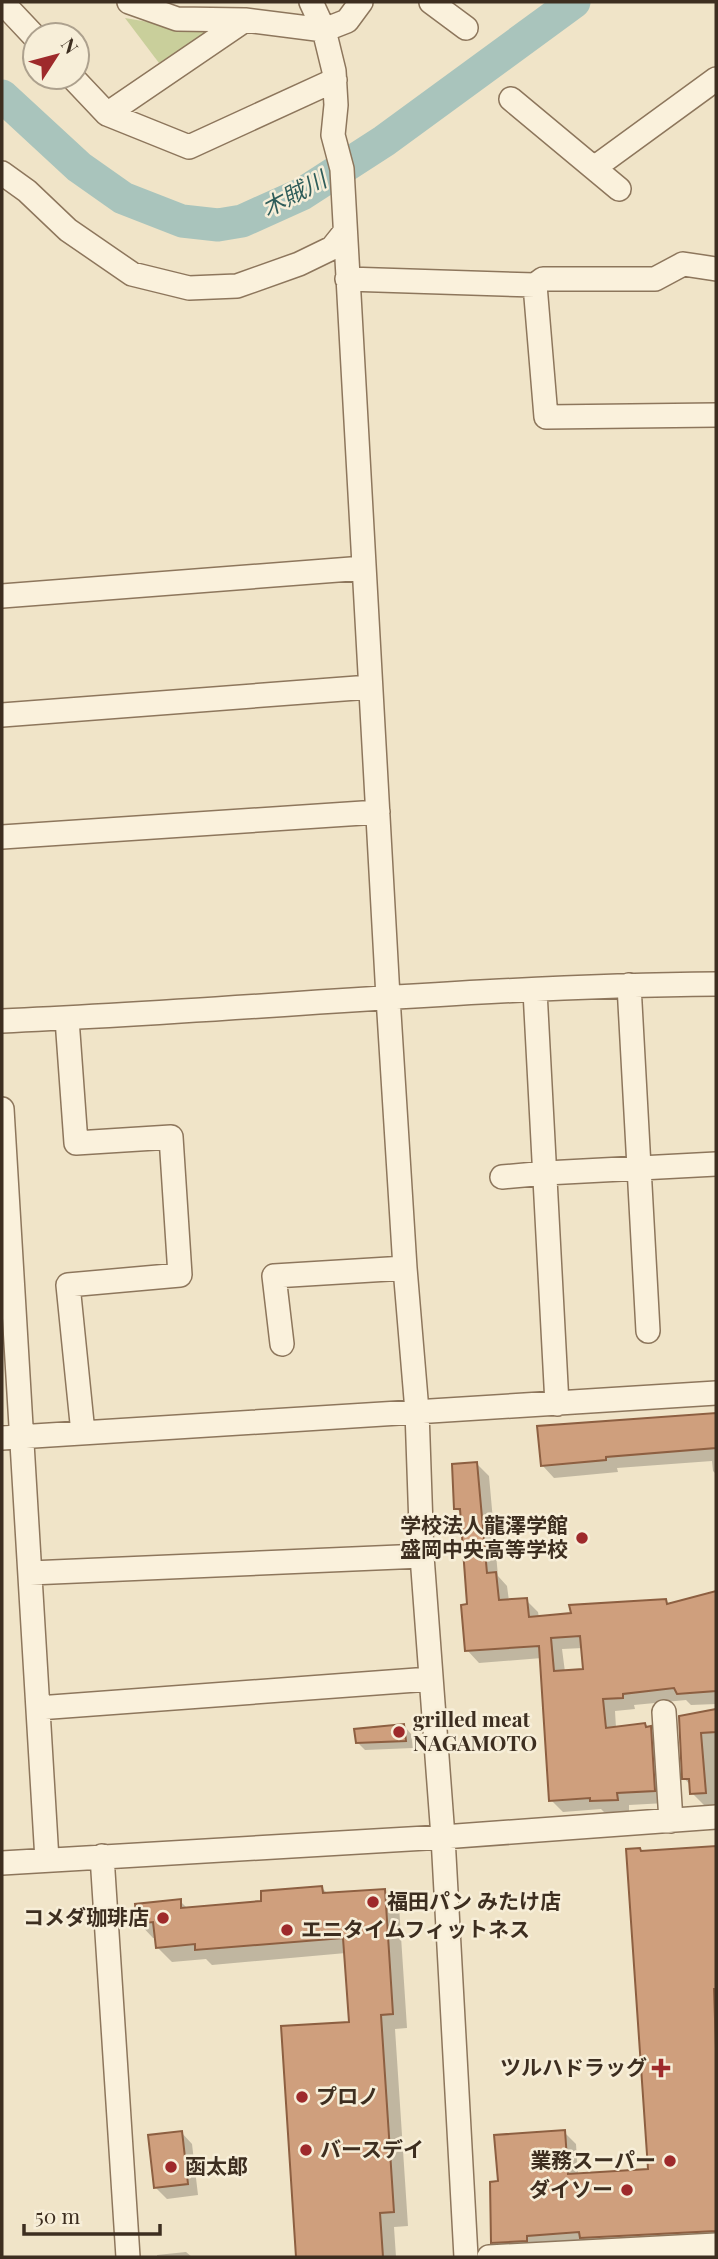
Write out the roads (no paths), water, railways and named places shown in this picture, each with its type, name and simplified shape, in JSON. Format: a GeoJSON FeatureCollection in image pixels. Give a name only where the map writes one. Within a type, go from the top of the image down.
{"type":"FeatureCollection","features":[{"type":"Feature","properties":{"kind":"street"},"geometry":{"type":"LineString","coordinates":[[2,2],[21,22]]}},
{"type":"Feature","properties":{"kind":"street"},"geometry":{"type":"LineString","coordinates":[[129,2],[177,19],[238,11],[324,30],[347,20],[361,2]]}},
{"type":"Feature","properties":{"kind":"street"},"geometry":{"type":"LineString","coordinates":[[311,2],[324,30],[335,80],[333,135],[342,169],[388,997],[417,1411],[422,1556],[443,1837],[466,2257]]}},
{"type":"Feature","properties":{"kind":"street"},"geometry":{"type":"LineString","coordinates":[[431,2],[466,28]]}},
{"type":"Feature","properties":{"kind":"street"},"geometry":{"type":"LineString","coordinates":[[107,114],[238,11]]}},
{"type":"Feature","properties":{"kind":"street"},"geometry":{"type":"LineString","coordinates":[[594,168],[716,79]]}},
{"type":"Feature","properties":{"kind":"street"},"geometry":{"type":"LineString","coordinates":[[85,91],[107,114],[189,147],[335,80]]}},
{"type":"Feature","properties":{"kind":"street"},"geometry":{"type":"LineString","coordinates":[[511,99],[619,189]]}},
{"type":"Feature","properties":{"kind":"street"},"geometry":{"type":"LineString","coordinates":[[2,173],[27,191],[68,230],[132,274],[189,288],[237,286],[332,248],[344,233]]}},
{"type":"Feature","properties":{"kind":"street"},"geometry":{"type":"LineString","coordinates":[[347,279],[535,285],[543,279],[655,279],[683,264],[716,269]]}},
{"type":"Feature","properties":{"kind":"street"},"geometry":{"type":"LineString","coordinates":[[535,285],[546,417],[716,415]]}},
{"type":"Feature","properties":{"kind":"street"},"geometry":{"type":"LineString","coordinates":[[2,596],[363,568]]}},
{"type":"Feature","properties":{"kind":"street"},"geometry":{"type":"LineString","coordinates":[[2,715],[370,688]]}},
{"type":"Feature","properties":{"kind":"street"},"geometry":{"type":"LineString","coordinates":[[2,837],[378,812]]}},
{"type":"Feature","properties":{"kind":"street"},"geometry":{"type":"LineString","coordinates":[[2,1021],[388,997],[629,985],[716,984]]}},
{"type":"Feature","properties":{"kind":"street"},"geometry":{"type":"LineString","coordinates":[[629,985],[648,1331]]}},
{"type":"Feature","properties":{"kind":"street"},"geometry":{"type":"LineString","coordinates":[[535,990],[557,1404]]}},
{"type":"Feature","properties":{"kind":"street"},"geometry":{"type":"LineString","coordinates":[[67,1018],[76,1143],[171,1137],[180,1275],[68,1284],[83,1433]]}},
{"type":"Feature","properties":{"kind":"street"},"geometry":{"type":"LineString","coordinates":[[2,1109],[12,1438],[30,1573],[47,1860]]}},
{"type":"Feature","properties":{"kind":"street"},"geometry":{"type":"LineString","coordinates":[[502,1177],[716,1164]]}},
{"type":"Feature","properties":{"kind":"street"},"geometry":{"type":"LineString","coordinates":[[282,1344],[274,1276],[405,1268]]}},
{"type":"Feature","properties":{"kind":"street"},"geometry":{"type":"LineString","coordinates":[[12,1438],[716,1393]]}},
{"type":"Feature","properties":{"kind":"street"},"geometry":{"type":"LineString","coordinates":[[30,1573],[422,1556]]}},
{"type":"Feature","properties":{"kind":"street"},"geometry":{"type":"LineString","coordinates":[[38,1708],[430,1679]]}},
{"type":"Feature","properties":{"kind":"street"},"geometry":{"type":"LineString","coordinates":[[664,1712],[671,1821]]}},
{"type":"Feature","properties":{"kind":"street"},"geometry":{"type":"LineString","coordinates":[[2,1863],[443,1837],[716,1817]]}},
{"type":"Feature","properties":{"kind":"street"},"geometry":{"type":"LineString","coordinates":[[102,1856],[128,2257]]}},
{"type":"Feature","properties":{"kind":"street"},"geometry":{"type":"LineString","coordinates":[[489,2257],[716,2245]]}},
{"type":"Feature","properties":{"kind":"waterway","name":"木賊川"},"geometry":{"type":"LineString","coordinates":[[2,96],[79,167],[123,198],[182,221],[218,225],[242,221],[302,194],[384,141],[574,2]]}},
{"type":"Feature","properties":{"kind":"place","name":"学校法人龍澤学館 盛岡中央高等学校"},"geometry":{"type":"Point","coordinates":[582,1538]}},
{"type":"Feature","properties":{"kind":"place","name":"grilled meat NAGAMOTO"},"geometry":{"type":"Point","coordinates":[399,1732]}},
{"type":"Feature","properties":{"kind":"place","name":"福田パン みたけ店"},"geometry":{"type":"Point","coordinates":[373,1902]}},
{"type":"Feature","properties":{"kind":"place","name":"コメダ珈琲店"},"geometry":{"type":"Point","coordinates":[163,1918]}},
{"type":"Feature","properties":{"kind":"place","name":"エニタイムフィットネス"},"geometry":{"type":"Point","coordinates":[287,1930]}},
{"type":"Feature","properties":{"kind":"place","name":"ツルハドラッグ"},"geometry":{"type":"Point","coordinates":[661,2068]}},
{"type":"Feature","properties":{"kind":"place","name":"プロノ"},"geometry":{"type":"Point","coordinates":[302,2097]}},
{"type":"Feature","properties":{"kind":"place","name":"バースデイ"},"geometry":{"type":"Point","coordinates":[306,2150]}},
{"type":"Feature","properties":{"kind":"place","name":"業務スーパー"},"geometry":{"type":"Point","coordinates":[670,2161]}},
{"type":"Feature","properties":{"kind":"place","name":"函太郎"},"geometry":{"type":"Point","coordinates":[171,2167]}},
{"type":"Feature","properties":{"kind":"place","name":"ダイソー"},"geometry":{"type":"Point","coordinates":[627,2190]}}]}
